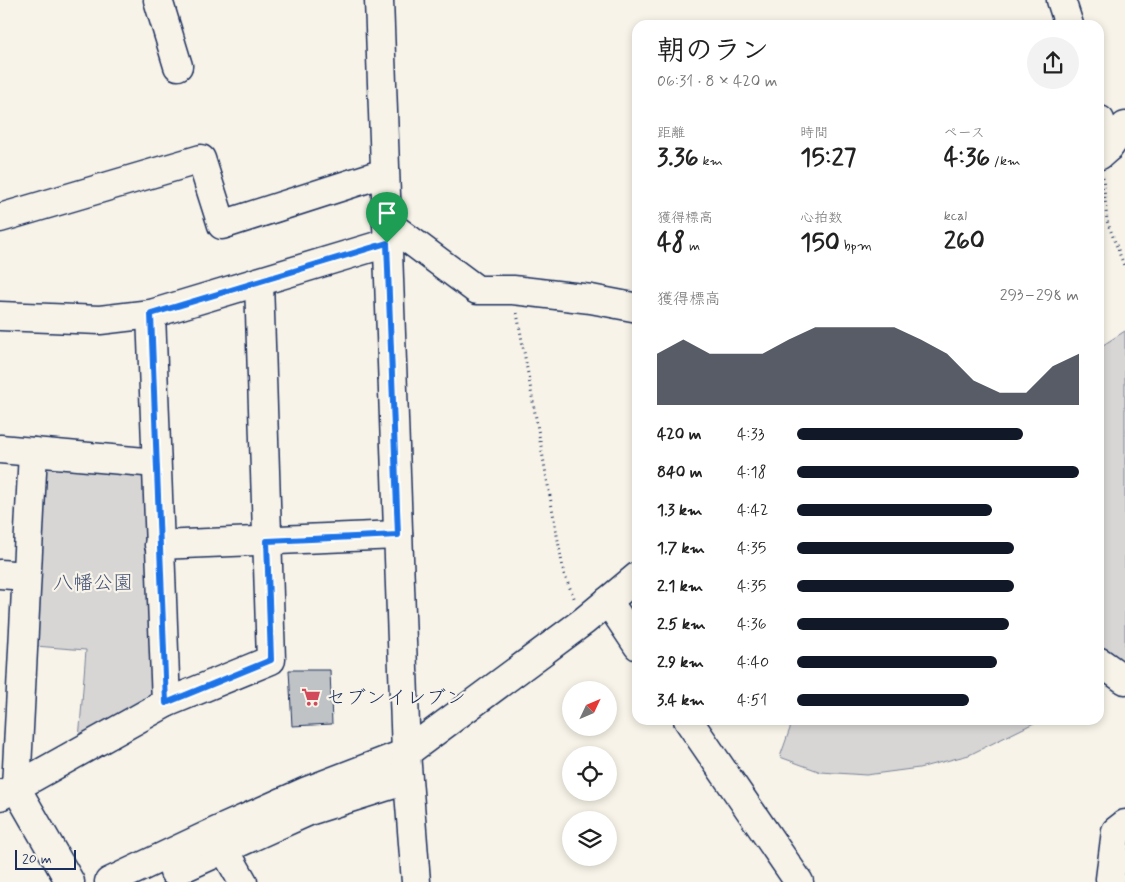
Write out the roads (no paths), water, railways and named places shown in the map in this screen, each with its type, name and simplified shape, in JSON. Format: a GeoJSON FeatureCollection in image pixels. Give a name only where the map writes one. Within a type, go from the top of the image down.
{"type":"FeatureCollection","features":[{"type":"Feature","properties":{"kind":"street"},"geometry":{"type":"LineString","coordinates":[[158,0],[178,66]]}},
{"type":"Feature","properties":{"kind":"street"},"geometry":{"type":"LineString","coordinates":[[379,0],[407,780],[416,882]]}},
{"type":"Feature","properties":{"kind":"street"},"geometry":{"type":"LineString","coordinates":[[1061,0],[1067,20]]}},
{"type":"Feature","properties":{"kind":"street"},"geometry":{"type":"LineString","coordinates":[[1104,133],[1109,150]]}},
{"type":"Feature","properties":{"kind":"street"},"geometry":{"type":"LineString","coordinates":[[0,218],[202,159],[222,225],[384,173]]}},
{"type":"Feature","properties":{"kind":"street"},"geometry":{"type":"LineString","coordinates":[[0,316],[100,320],[151,314],[259,282],[387,233]]}},
{"type":"Feature","properties":{"kind":"street"},"geometry":{"type":"LineString","coordinates":[[387,233],[478,290],[513,290],[591,299],[632,307]]}},
{"type":"Feature","properties":{"kind":"street"},"geometry":{"type":"LineString","coordinates":[[8,792],[166,703],[271,660],[259,282]]}},
{"type":"Feature","properties":{"kind":"street"},"geometry":{"type":"LineString","coordinates":[[151,314],[166,703]]}},
{"type":"Feature","properties":{"kind":"street"},"geometry":{"type":"LineString","coordinates":[[0,449],[156,463]]}},
{"type":"Feature","properties":{"kind":"street"},"geometry":{"type":"LineString","coordinates":[[33,452],[13,575],[8,792],[70,882]]}},
{"type":"Feature","properties":{"kind":"street"},"geometry":{"type":"LineString","coordinates":[[160,545],[398,535]]}},
{"type":"Feature","properties":{"kind":"street"},"geometry":{"type":"LineString","coordinates":[[151,882],[307,791],[406,753],[584,621],[632,581]]}},
{"type":"Feature","properties":{"kind":"street"},"geometry":{"type":"LineString","coordinates":[[608,601],[632,637]]}},
{"type":"Feature","properties":{"kind":"street"},"geometry":{"type":"LineString","coordinates":[[1104,665],[1125,680]]}},
{"type":"Feature","properties":{"kind":"street"},"geometry":{"type":"LineString","coordinates":[[691,725],[799,882]]}},
{"type":"Feature","properties":{"kind":"street"},"geometry":{"type":"LineString","coordinates":[[110,882],[219,841],[407,780]]}},
{"type":"Feature","properties":{"kind":"street"},"geometry":{"type":"LineString","coordinates":[[1113,877],[1116,831],[1125,824]]}},
{"type":"Feature","properties":{"kind":"street"},"geometry":{"type":"LineString","coordinates":[[219,841],[243,882]]}},
{"type":"Feature","properties":{"kind":"place","name":"セブンイレブン"},"geometry":{"type":"Point","coordinates":[311,697]}},
{"type":"Feature","properties":{"kind":"park label","name":"八幡公園"},"geometry":{"type":"Point","coordinates":[93,582]}}]}
